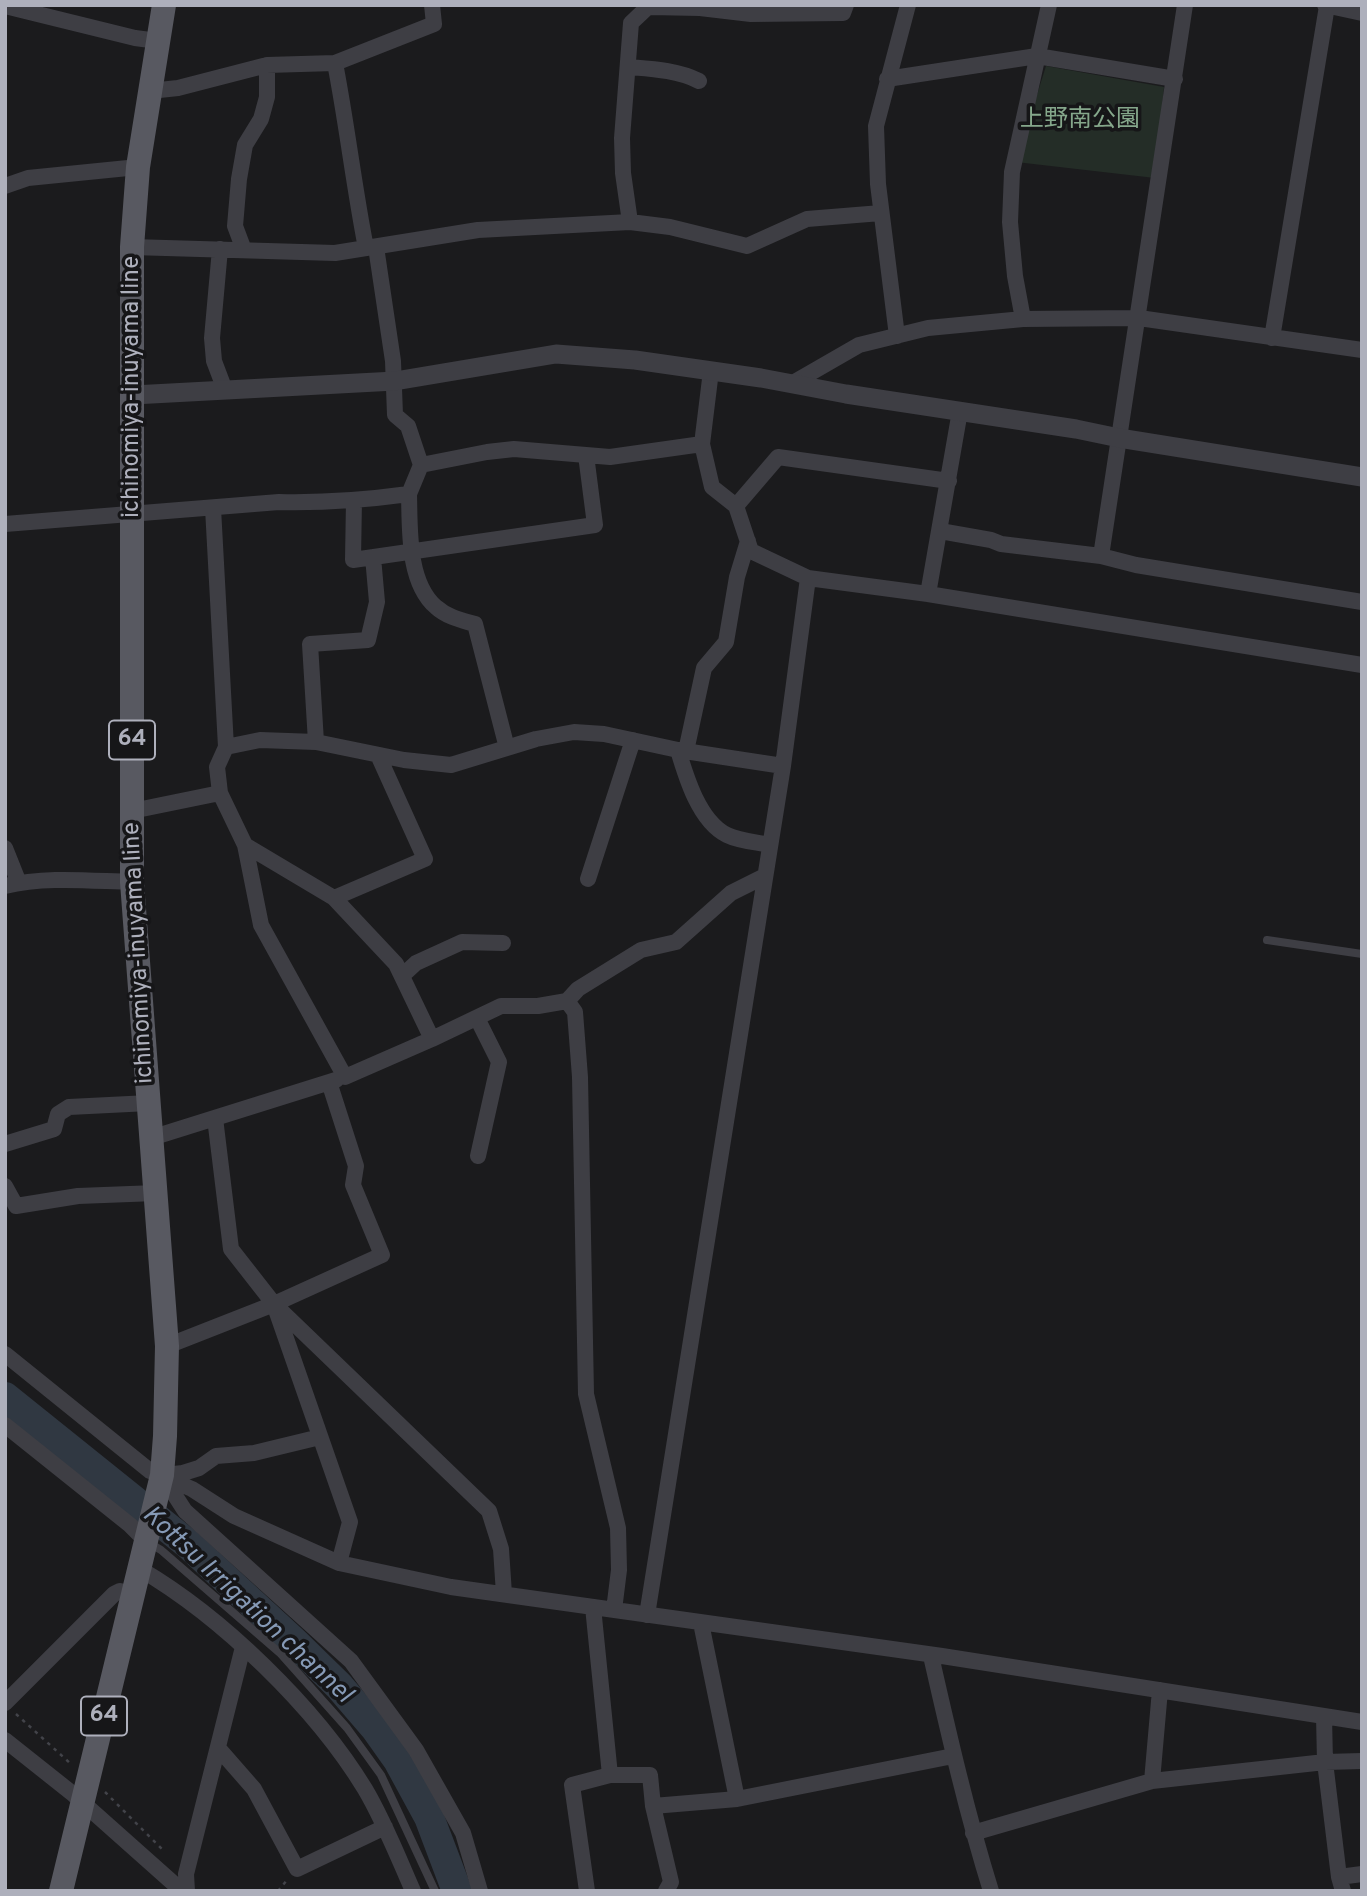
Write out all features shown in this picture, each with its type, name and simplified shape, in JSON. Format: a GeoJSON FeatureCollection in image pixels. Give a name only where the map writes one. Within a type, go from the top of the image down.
{"type":"FeatureCollection","features":[{"type":"Feature","properties":{"kind":"main road","name":"ichinomiya-inuyama line"},"geometry":{"type":"LineString","coordinates":[[61,1891],[91,1795],[162,1475],[165,1436],[167,1346],[132,882],[132,247],[138,167],[164,5]]}},
{"type":"Feature","properties":{"kind":"street"},"geometry":{"type":"LineString","coordinates":[[150,91],[178,88],[267,65],[335,63],[434,24],[432,5]]}},
{"type":"Feature","properties":{"kind":"street"},"geometry":{"type":"LineString","coordinates":[[631,222],[622,150],[632,23],[650,6],[751,14],[843,13],[846,5]]}},
{"type":"Feature","properties":{"kind":"street"},"geometry":{"type":"LineString","coordinates":[[897,336],[881,213],[876,126],[908,5]]}},
{"type":"Feature","properties":{"kind":"street"},"geometry":{"type":"LineString","coordinates":[[1023,319],[1015,276],[1010,222],[1012,172],[1049,5]]}},
{"type":"Feature","properties":{"kind":"street"},"geometry":{"type":"LineString","coordinates":[[1101,556],[1185,5]]}},
{"type":"Feature","properties":{"kind":"street"},"geometry":{"type":"LineString","coordinates":[[1272,338],[1326,5],[1362,13]]}},
{"type":"Feature","properties":{"kind":"street"},"geometry":{"type":"LineString","coordinates":[[5,6],[135,38],[159,41]]}},
{"type":"Feature","properties":{"kind":"street"},"geometry":{"type":"LineString","coordinates":[[887,79],[1037,56],[1175,79]]}},
{"type":"Feature","properties":{"kind":"street"},"geometry":{"type":"LineString","coordinates":[[335,63],[347,122],[355,187],[371,248],[395,381],[395,415],[408,426],[421,465],[409,494],[410,552],[426,596],[437,608],[454,618],[475,624],[507,748]]}},
{"type":"Feature","properties":{"kind":"street"},"geometry":{"type":"LineString","coordinates":[[244,250],[235,226],[239,179],[245,145],[261,119],[267,97],[267,65]]}},
{"type":"Feature","properties":{"kind":"street"},"geometry":{"type":"LineString","coordinates":[[628,67],[675,73],[699,81]]}},
{"type":"Feature","properties":{"kind":"street"},"geometry":{"type":"LineString","coordinates":[[5,187],[28,178],[138,167]]}},
{"type":"Feature","properties":{"kind":"street"},"geometry":{"type":"LineString","coordinates":[[132,247],[335,253],[478,230],[631,222],[747,246],[807,219],[881,213]]}},
{"type":"Feature","properties":{"kind":"street"},"geometry":{"type":"LineString","coordinates":[[220,249],[212,338],[214,361],[225,390]]}},
{"type":"Feature","properties":{"kind":"street"},"geometry":{"type":"LineString","coordinates":[[793,383],[859,345],[928,328],[1023,319],[1139,318],[1362,350]]}},
{"type":"Feature","properties":{"kind":"street"},"geometry":{"type":"LineString","coordinates":[[133,395],[395,381],[556,354],[635,360],[793,383],[1362,477]]}},
{"type":"Feature","properties":{"kind":"street"},"geometry":{"type":"LineString","coordinates":[[711,371],[702,444],[712,487],[736,506],[751,551],[808,578],[928,594],[1362,666]]}},
{"type":"Feature","properties":{"kind":"street"},"geometry":{"type":"LineString","coordinates":[[928,594],[960,411]]}},
{"type":"Feature","properties":{"kind":"street"},"geometry":{"type":"LineString","coordinates":[[421,465],[513,449],[610,457],[702,444]]}},
{"type":"Feature","properties":{"kind":"street"},"geometry":{"type":"LineString","coordinates":[[354,500],[353,560],[595,525],[586,455]]}},
{"type":"Feature","properties":{"kind":"street"},"geometry":{"type":"LineString","coordinates":[[736,506],[778,457],[949,481]]}},
{"type":"Feature","properties":{"kind":"street"},"geometry":{"type":"LineString","coordinates":[[5,524],[279,502],[323,503],[409,494]]}},
{"type":"Feature","properties":{"kind":"street"},"geometry":{"type":"LineString","coordinates":[[213,508],[226,747],[217,767],[220,793],[246,845],[261,925],[345,1077]]}},
{"type":"Feature","properties":{"kind":"street"},"geometry":{"type":"LineString","coordinates":[[940,531],[1001,544],[1101,556],[1136,565],[1362,603]]}},
{"type":"Feature","properties":{"kind":"street"},"geometry":{"type":"LineString","coordinates":[[748,541],[737,577],[726,642],[704,668],[682,750],[689,786],[719,830],[729,836],[770,845]]}},
{"type":"Feature","properties":{"kind":"street"},"geometry":{"type":"LineString","coordinates":[[316,742],[310,644],[368,640],[377,602],[373,557]]}},
{"type":"Feature","properties":{"kind":"street"},"geometry":{"type":"LineString","coordinates":[[647,1615],[783,766],[808,578]]}},
{"type":"Feature","properties":{"kind":"street"},"geometry":{"type":"LineString","coordinates":[[226,747],[260,740],[316,742],[378,755],[451,765],[536,739],[574,732],[604,734],[783,766]]}},
{"type":"Feature","properties":{"kind":"street"},"geometry":{"type":"LineString","coordinates":[[588,879],[633,740]]}},
{"type":"Feature","properties":{"kind":"street"},"geometry":{"type":"LineString","coordinates":[[334,898],[425,859],[378,755]]}},
{"type":"Feature","properties":{"kind":"street"},"geometry":{"type":"LineString","coordinates":[[132,811],[220,793]]}},
{"type":"Feature","properties":{"kind":"street"},"geometry":{"type":"LineString","coordinates":[[246,845],[334,898],[396,964],[432,1039]]}},
{"type":"Feature","properties":{"kind":"street"},"geometry":{"type":"LineString","coordinates":[[5,848],[12,884],[67,880],[132,882]]}},
{"type":"Feature","properties":{"kind":"street"},"geometry":{"type":"LineString","coordinates":[[152,1138],[345,1077],[501,1006],[538,1006],[568,1001],[578,989],[641,950],[676,942],[731,893],[765,876]]}},
{"type":"Feature","properties":{"kind":"street"},"geometry":{"type":"LineString","coordinates":[[402,976],[416,962],[463,942],[503,943]]}},
{"type":"Feature","properties":{"kind":"street"},"geometry":{"type":"LineString","coordinates":[[568,1001],[575,1012],[580,1077],[586,1394],[618,1528],[619,1570],[614,1611]]}},
{"type":"Feature","properties":{"kind":"street"},"geometry":{"type":"LineString","coordinates":[[477,1018],[499,1062],[478,1156]]}},
{"type":"Feature","properties":{"kind":"street"},"geometry":{"type":"LineString","coordinates":[[167,1346],[274,1304],[382,1255],[353,1185],[356,1166],[329,1082]]}},
{"type":"Feature","properties":{"kind":"street"},"geometry":{"type":"LineString","coordinates":[[5,1144],[54,1129],[56,1118],[64,1109],[149,1103]]}},
{"type":"Feature","properties":{"kind":"street"},"geometry":{"type":"LineString","coordinates":[[215,1118],[231,1250],[274,1304],[489,1511],[501,1549],[504,1594]]}},
{"type":"Feature","properties":{"kind":"street"},"geometry":{"type":"LineString","coordinates":[[5,1186],[16,1206],[78,1196],[156,1193]]}},
{"type":"Feature","properties":{"kind":"street"},"geometry":{"type":"LineString","coordinates":[[274,1304],[349,1522],[340,1563]]}},
{"type":"Feature","properties":{"kind":"street"},"geometry":{"type":"LineString","coordinates":[[5,1354],[141,1466],[192,1489],[234,1516],[340,1563],[451,1587],[931,1656],[1362,1722]]}},
{"type":"Feature","properties":{"kind":"street"},"geometry":{"type":"LineString","coordinates":[[7,1430],[130,1525],[146,1541]]}},
{"type":"Feature","properties":{"kind":"street"},"geometry":{"type":"LineString","coordinates":[[162,1475],[199,1468],[216,1456],[254,1453],[320,1437]]}},
{"type":"Feature","properties":{"kind":"street"},"geometry":{"type":"LineString","coordinates":[[162,1475],[185,1511],[351,1661],[416,1750],[463,1833],[480,1891]]}},
{"type":"Feature","properties":{"kind":"street"},"geometry":{"type":"LineString","coordinates":[[139,1569],[171,1588],[284,1684],[340,1753],[365,1789],[413,1891]]}},
{"type":"Feature","properties":{"kind":"street"},"geometry":{"type":"LineString","coordinates":[[10,1708],[114,1594],[120,1591],[134,1594]]}},
{"type":"Feature","properties":{"kind":"street"},"geometry":{"type":"LineString","coordinates":[[593,1607],[610,1776]]}},
{"type":"Feature","properties":{"kind":"street"},"geometry":{"type":"LineString","coordinates":[[701,1623],[737,1799]]}},
{"type":"Feature","properties":{"kind":"street"},"geometry":{"type":"LineString","coordinates":[[184,1891],[243,1647]]}},
{"type":"Feature","properties":{"kind":"street"},"geometry":{"type":"LineString","coordinates":[[931,1656],[953,1756],[991,1891]]}},
{"type":"Feature","properties":{"kind":"street"},"geometry":{"type":"LineString","coordinates":[[1152,1781],[1160,1690]]}},
{"type":"Feature","properties":{"kind":"street"},"geometry":{"type":"LineString","coordinates":[[1324,1716],[1325,1762],[1341,1884],[1362,1874]]}},
{"type":"Feature","properties":{"kind":"street"},"geometry":{"type":"LineString","coordinates":[[5,1740],[91,1795],[184,1891]]}},
{"type":"Feature","properties":{"kind":"street"},"geometry":{"type":"LineString","coordinates":[[219,1749],[254,1789],[297,1869],[385,1827]]}},
{"type":"Feature","properties":{"kind":"street"},"geometry":{"type":"LineString","coordinates":[[653,1806],[737,1799],[953,1756]]}},
{"type":"Feature","properties":{"kind":"street"},"geometry":{"type":"LineString","coordinates":[[973,1833],[1152,1781],[1362,1760]]}},
{"type":"Feature","properties":{"kind":"street"},"geometry":{"type":"LineString","coordinates":[[587,1891],[572,1785],[610,1776],[650,1775],[653,1806],[671,1882],[666,1891]]}},
{"type":"Feature","properties":{"kind":"lane"},"geometry":{"type":"LineString","coordinates":[[1267,940],[1362,954]]}},
{"type":"Feature","properties":{"kind":"lane"},"geometry":{"type":"LineString","coordinates":[[146,1541],[161,1550],[281,1654],[347,1728],[381,1775],[435,1891]]}},
{"type":"Feature","properties":{"kind":"path"},"geometry":{"type":"LineString","coordinates":[[10,1708],[78,1771]]}},
{"type":"Feature","properties":{"kind":"path"},"geometry":{"type":"LineString","coordinates":[[91,1795],[187,1874]]}},
{"type":"Feature","properties":{"kind":"green space","name":"上野南公園"},"geometry":{"type":"Polygon","coordinates":[[[1046,66],[1164,87],[1155,178],[1016,162],[1046,66]]]}},
{"type":"Feature","properties":{"kind":"waterway","name":"Kottsu Irrigation channel"},"geometry":{"type":"LineString","coordinates":[[5,1397],[188,1544],[339,1686],[376,1729],[398,1760],[429,1817],[457,1891]]}}]}
